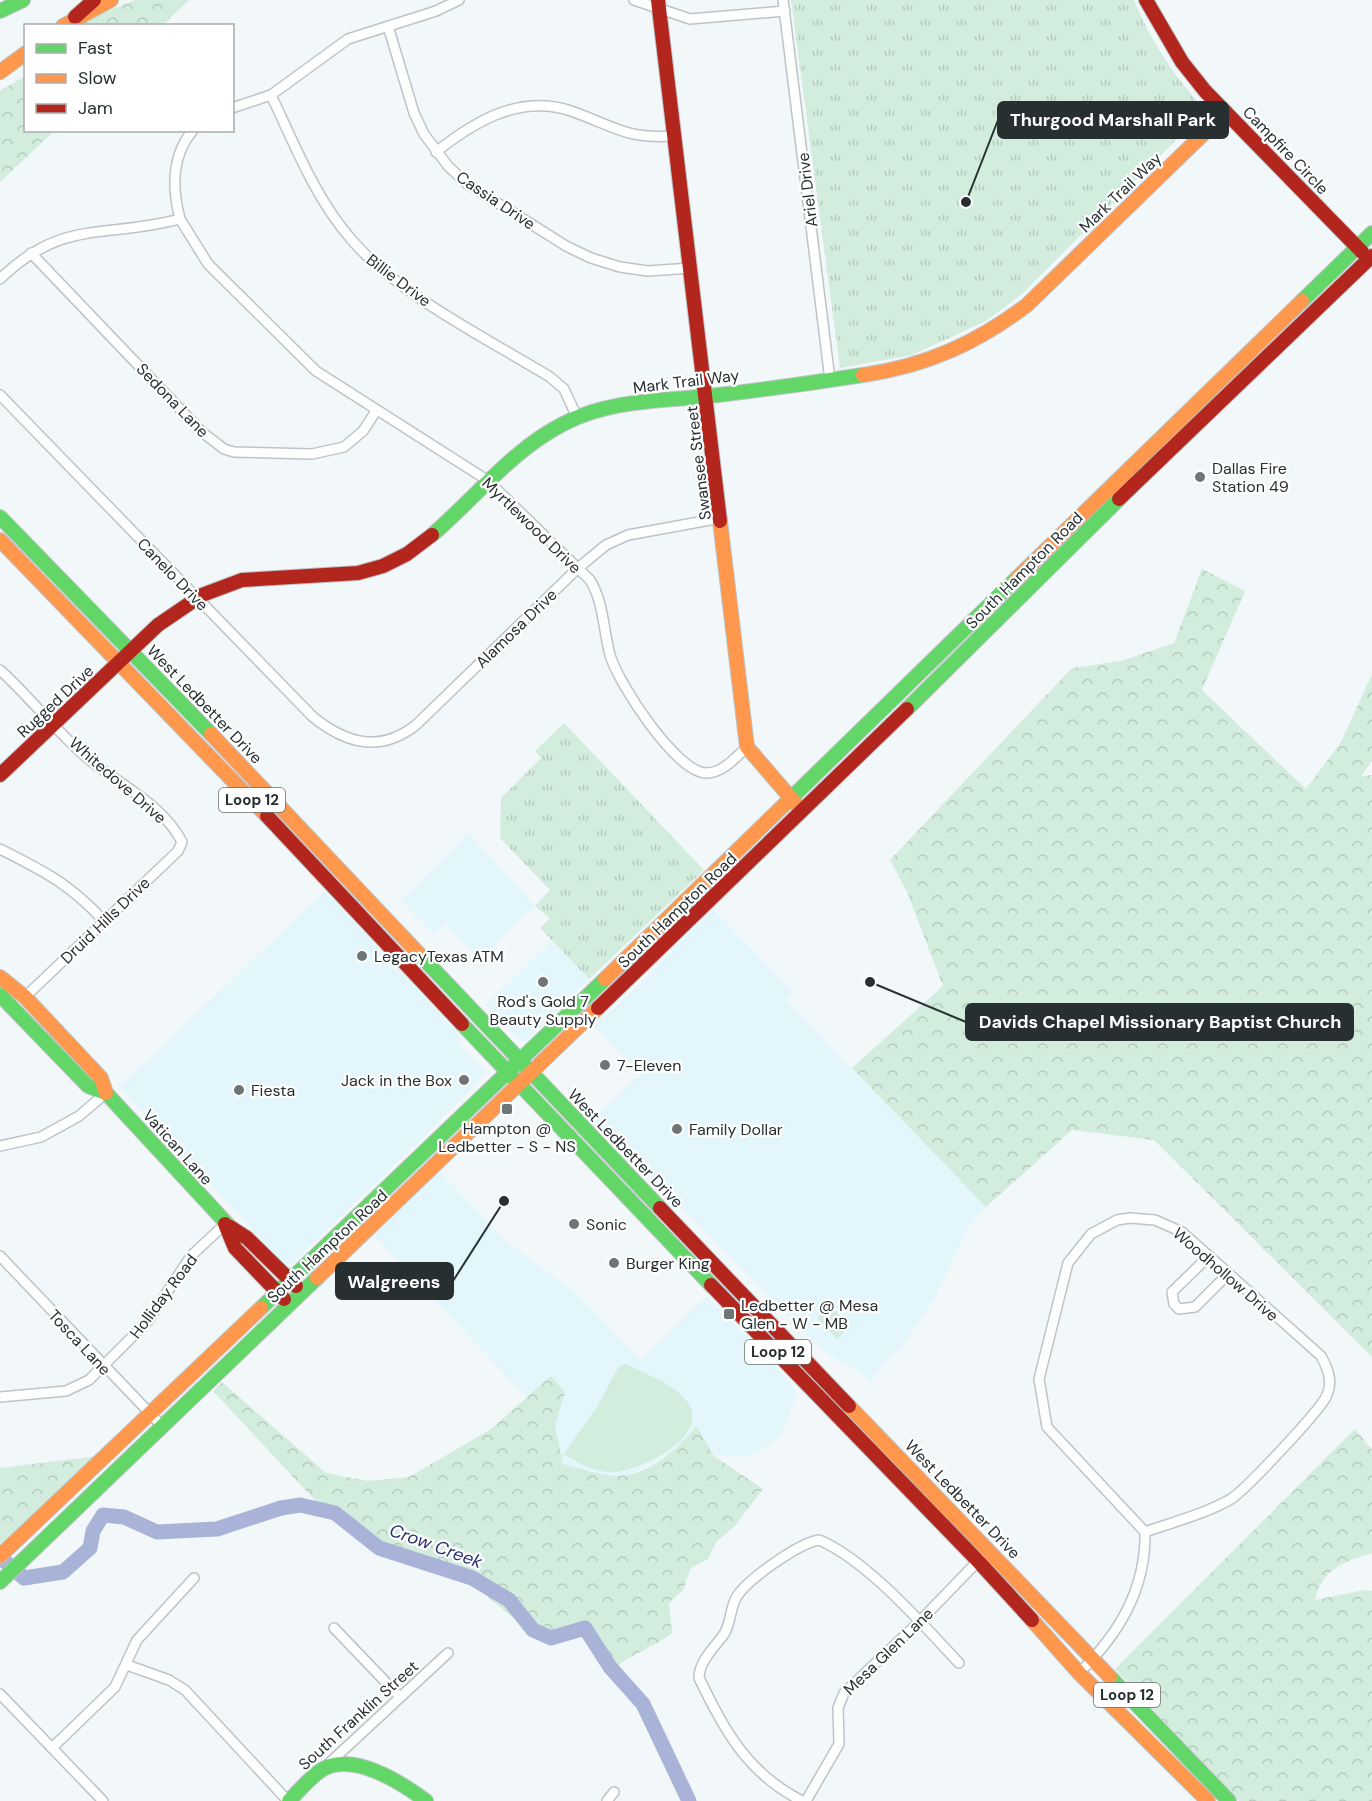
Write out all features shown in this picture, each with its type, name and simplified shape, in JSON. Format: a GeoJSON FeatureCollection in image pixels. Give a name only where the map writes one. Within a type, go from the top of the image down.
{"type":"FeatureCollection","features":[{"type":"Feature","properties":{"kind":"main road"},"geometry":{"type":"LineString","coordinates":[[0,11],[23,0]]}},
{"type":"Feature","properties":{"kind":"main road"},"geometry":{"type":"LineString","coordinates":[[69,21],[94,0]]}},
{"type":"Feature","properties":{"kind":"main road"},"geometry":{"type":"LineString","coordinates":[[69,21],[111,0]]}},
{"type":"Feature","properties":{"kind":"main road","name":"Campfire Circle"},"geometry":{"type":"LineString","coordinates":[[1146,0],[1182,62],[1226,112],[1370,258]]}},
{"type":"Feature","properties":{"kind":"main road","name":"Swansee Street"},"geometry":{"type":"LineString","coordinates":[[659,5],[747,747]]}},
{"type":"Feature","properties":{"kind":"main road"},"geometry":{"type":"LineString","coordinates":[[0,72],[24,54]]}},
{"type":"Feature","properties":{"kind":"main road","name":"Mark Trail Way"},"geometry":{"type":"LineString","coordinates":[[131,651],[162,621],[196,597],[220,586],[248,580],[332,578],[373,571],[418,546],[531,443],[577,417],[624,405],[871,375],[927,363],[954,352],[1011,319],[1226,112]]}},
{"type":"Feature","properties":{"kind":"main road","name":"South Hampton Road"},"geometry":{"type":"LineString","coordinates":[[0,1582],[803,812],[1372,233]]}},
{"type":"Feature","properties":{"kind":"main road","name":"South Hampton Road"},"geometry":{"type":"LineString","coordinates":[[0,1556],[508,1074],[878,714],[1370,258]]}},
{"type":"Feature","properties":{"kind":"main road","name":"West Ledbetter Drive"},"geometry":{"type":"LineString","coordinates":[[0,517],[131,651],[520,1062],[653,1198],[775,1329],[1229,1801]]}},
{"type":"Feature","properties":{"kind":"main road","name":"West Ledbetter Drive"},"geometry":{"type":"LineString","coordinates":[[0,540],[204,749],[639,1212],[978,1561],[1079,1673],[1208,1801]]}},
{"type":"Feature","properties":{"kind":"main road","name":"Rugged Drive"},"geometry":{"type":"LineString","coordinates":[[0,775],[131,651]]}},
{"type":"Feature","properties":{"kind":"main road"},"geometry":{"type":"LineString","coordinates":[[878,714],[889,727]]}},
{"type":"Feature","properties":{"kind":"main road"},"geometry":{"type":"LineString","coordinates":[[747,747],[758,763],[803,812]]}},
{"type":"Feature","properties":{"kind":"main road"},"geometry":{"type":"LineString","coordinates":[[701,886],[710,900]]}},
{"type":"Feature","properties":{"kind":"main road"},"geometry":{"type":"LineString","coordinates":[[412,972],[427,962]]}},
{"type":"Feature","properties":{"kind":"main road","name":"Vatican Lane"},"geometry":{"type":"LineString","coordinates":[[0,977],[25,997],[101,1078],[106,1093],[225,1224],[247,1238],[302,1292]]}},
{"type":"Feature","properties":{"kind":"main road"},"geometry":{"type":"LineString","coordinates":[[2,999],[25,997]]}},
{"type":"Feature","properties":{"kind":"main road","name":"Vatican Lane"},"geometry":{"type":"LineString","coordinates":[[2,999],[88,1086],[106,1093]]}},
{"type":"Feature","properties":{"kind":"main road"},"geometry":{"type":"LineString","coordinates":[[639,1212],[653,1198]]}},
{"type":"Feature","properties":{"kind":"main road","name":"Vatican Lane"},"geometry":{"type":"LineString","coordinates":[[225,1224],[235,1248],[289,1304]]}},
{"type":"Feature","properties":{"kind":"main road"},"geometry":{"type":"LineString","coordinates":[[339,1235],[350,1247]]}},
{"type":"Feature","properties":{"kind":"main road"},"geometry":{"type":"LineString","coordinates":[[725,1298],[754,1323],[768,1330],[775,1329]]}},
{"type":"Feature","properties":{"kind":"main road"},"geometry":{"type":"LineString","coordinates":[[791,1366],[799,1363],[832,1388]]}},
{"type":"Feature","properties":{"kind":"main road"},"geometry":{"type":"LineString","coordinates":[[324,1768],[355,1764],[374,1770],[398,1780],[426,1801]]}},
{"type":"Feature","properties":{"kind":"main road","name":"South Franklin Street"},"geometry":{"type":"LineString","coordinates":[[288,1801],[324,1768]]}},
{"type":"Feature","properties":{"kind":"street"},"geometry":{"type":"LineString","coordinates":[[234,107],[271,95],[337,45],[363,32],[388,26],[459,0]]}},
{"type":"Feature","properties":{"kind":"street"},"geometry":{"type":"LineString","coordinates":[[634,0],[659,5],[690,19],[785,11]]}},
{"type":"Feature","properties":{"kind":"street","name":"Ariel Drive"},"geometry":{"type":"LineString","coordinates":[[783,0],[830,380]]}},
{"type":"Feature","properties":{"kind":"street","name":"Cassia Drive"},"geometry":{"type":"LineString","coordinates":[[388,26],[414,114],[436,152],[466,183],[566,246],[591,258],[620,267],[648,271],[691,268]]}},
{"type":"Feature","properties":{"kind":"street","name":"Billie Drive"},"geometry":{"type":"LineString","coordinates":[[271,95],[320,194],[334,217],[363,252],[414,294],[550,377],[564,389],[573,403],[577,417]]}},
{"type":"Feature","properties":{"kind":"street"},"geometry":{"type":"LineString","coordinates":[[436,152],[467,127],[492,115],[510,109],[534,106],[572,111],[627,134],[649,137],[673,136]]}},
{"type":"Feature","properties":{"kind":"street"},"geometry":{"type":"LineString","coordinates":[[0,279],[31,253],[72,235],[136,228],[180,219],[174,175],[181,151],[192,132]]}},
{"type":"Feature","properties":{"kind":"street","name":"Myrtlewood Drive"},"geometry":{"type":"LineString","coordinates":[[180,219],[208,264],[316,371],[488,480],[578,568],[596,591],[610,655],[620,680],[632,701],[681,759],[692,769],[703,773],[714,772],[728,765],[747,747]]}},
{"type":"Feature","properties":{"kind":"street","name":"Sedona Lane"},"geometry":{"type":"LineString","coordinates":[[31,253],[202,432],[224,449],[246,455],[330,452],[354,440],[376,411]]}},
{"type":"Feature","properties":{"kind":"street","name":"Canelo Drive"},"geometry":{"type":"LineString","coordinates":[[0,395],[313,717],[341,737],[355,741]]}},
{"type":"Feature","properties":{"kind":"street","name":"Alamosa Drive"},"geometry":{"type":"LineString","coordinates":[[355,741],[372,742],[392,738],[416,725],[578,568],[606,545],[628,535],[721,518]]}},
{"type":"Feature","properties":{"kind":"street","name":"Whitedove Drive"},"geometry":{"type":"LineString","coordinates":[[0,670],[56,724],[83,754],[157,811],[178,833],[182,842]]}},
{"type":"Feature","properties":{"kind":"street","name":"Druid Hills Drive"},"geometry":{"type":"LineString","coordinates":[[25,997],[178,851],[182,842]]}},
{"type":"Feature","properties":{"kind":"street"},"geometry":{"type":"LineString","coordinates":[[0,849],[61,880],[82,896],[104,921]]}},
{"type":"Feature","properties":{"kind":"street"},"geometry":{"type":"LineString","coordinates":[[0,1146],[51,1133],[79,1116],[106,1093]]}},
{"type":"Feature","properties":{"kind":"street","name":"Woodhollow Drive"},"geometry":{"type":"LineString","coordinates":[[1130,1218],[1155,1220],[1182,1232],[1209,1256],[1321,1356],[1328,1370],[1330,1383],[1327,1396],[1244,1489],[1216,1505],[1145,1532],[1047,1427],[1039,1379],[1068,1263],[1084,1241],[1097,1229],[1130,1218]]}},
{"type":"Feature","properties":{"kind":"street","name":"Holliday Road"},"geometry":{"type":"LineString","coordinates":[[0,1397],[66,1391],[83,1384],[104,1367],[148,1321],[191,1256],[225,1224]]}},
{"type":"Feature","properties":{"kind":"street","name":"Tosca Lane"},"geometry":{"type":"LineString","coordinates":[[0,1256],[162,1426]]}},
{"type":"Feature","properties":{"kind":"street"},"geometry":{"type":"LineString","coordinates":[[1209,1256],[1176,1285],[1172,1292],[1174,1304],[1179,1309],[1195,1307],[1228,1274]]}},
{"type":"Feature","properties":{"kind":"street"},"geometry":{"type":"LineString","coordinates":[[1079,1673],[1125,1616],[1136,1593],[1142,1573],[1145,1532]]}},
{"type":"Feature","properties":{"kind":"street"},"geometry":{"type":"LineString","coordinates":[[804,1801],[783,1791],[746,1757],[729,1736],[699,1678],[703,1663],[726,1631],[737,1597],[773,1564],[804,1545],[819,1540],[832,1546],[866,1572],[920,1621],[959,1663]]}},
{"type":"Feature","properties":{"kind":"street","name":"Mesa Glen Lane"},"geometry":{"type":"LineString","coordinates":[[804,1801],[839,1744],[838,1708],[844,1693],[990,1550]]}},
{"type":"Feature","properties":{"kind":"street"},"geometry":{"type":"LineString","coordinates":[[52,1748],[115,1687],[137,1640],[194,1578]]}},
{"type":"Feature","properties":{"kind":"street"},"geometry":{"type":"LineString","coordinates":[[334,1628],[400,1697]]}},
{"type":"Feature","properties":{"kind":"street","name":"South Franklin Street"},"geometry":{"type":"LineString","coordinates":[[324,1768],[448,1653]]}},
{"type":"Feature","properties":{"kind":"street"},"geometry":{"type":"LineString","coordinates":[[127,1665],[169,1680],[185,1690],[288,1801]]}},
{"type":"Feature","properties":{"kind":"street"},"geometry":{"type":"LineString","coordinates":[[0,1694],[103,1801]]}},
{"type":"Feature","properties":{"kind":"street"},"geometry":{"type":"LineString","coordinates":[[606,1801],[614,1792]]}},
{"type":"Feature","properties":{"kind":"shaded area"},"geometry":{"type":"Polygon","coordinates":[[[469,833],[535,906],[480,959],[448,927],[450,924],[448,921],[434,935],[401,900],[469,833]]]}},
{"type":"Feature","properties":{"kind":"shaded area"},"geometry":{"type":"Polygon","coordinates":[[[325,891],[462,1038],[458,1043],[487,1073],[291,1264],[285,1264],[119,1087],[325,891]]]}},
{"type":"Feature","properties":{"kind":"shaded area"},"geometry":{"type":"Polygon","coordinates":[[[713,909],[793,992],[786,1000],[986,1207],[967,1229],[936,1296],[902,1347],[877,1371],[871,1383],[860,1372],[825,1352],[593,1119],[640,1075],[594,1026],[638,986],[713,909]]]}},
{"type":"Feature","properties":{"kind":"shaded area"},"geometry":{"type":"Polygon","coordinates":[[[551,941],[589,979],[526,1041],[520,1041],[486,1005],[551,941]]]}},
{"type":"Feature","properties":{"kind":"shaded area"},"geometry":{"type":"Polygon","coordinates":[[[439,1171],[506,1241],[577,1294],[641,1360],[707,1296],[788,1380],[797,1395],[780,1437],[750,1456],[714,1456],[696,1426],[683,1442],[658,1460],[629,1475],[604,1474],[563,1464],[555,1425],[564,1392],[551,1377],[527,1398],[374,1235],[439,1171]]]}},
{"type":"Feature","properties":{"kind":"green space"},"geometry":{"type":"Polygon","coordinates":[[[136,0],[189,0],[164,24],[81,24],[86,19],[136,0]]]}},
{"type":"Feature","properties":{"kind":"green space"},"geometry":{"type":"Polygon","coordinates":[[[791,0],[1134,0],[1165,58],[1205,111],[1022,294],[986,321],[912,355],[840,368],[791,0]]]}},
{"type":"Feature","properties":{"kind":"green space"},"geometry":{"type":"Polygon","coordinates":[[[24,77],[24,132],[53,132],[0,182],[0,91],[24,77]]]}},
{"type":"Feature","properties":{"kind":"green space"},"geometry":{"type":"Polygon","coordinates":[[[1202,569],[1245,591],[1202,690],[1306,789],[1341,742],[1372,674],[1372,761],[1361,776],[1372,775],[1372,1357],[1154,1140],[1072,1130],[986,1207],[852,1068],[943,986],[907,892],[890,860],[1072,668],[1121,661],[1174,643],[1202,569]]]}},
{"type":"Feature","properties":{"kind":"green space"},"geometry":{"type":"Polygon","coordinates":[[[564,723],[704,870],[589,979],[540,928],[550,918],[535,906],[550,890],[500,838],[501,798],[541,758],[535,751],[564,723]]]}},
{"type":"Feature","properties":{"kind":"green space"},"geometry":{"type":"Polygon","coordinates":[[[830,1305],[850,1326],[837,1339],[817,1318],[830,1305]]]}},
{"type":"Feature","properties":{"kind":"green space"},"geometry":{"type":"Polygon","coordinates":[[[626,1364],[679,1393],[692,1412],[691,1425],[684,1437],[658,1457],[616,1472],[596,1470],[564,1454],[597,1407],[619,1366],[626,1364]]]}},
{"type":"Feature","properties":{"kind":"green space"},"geometry":{"type":"Polygon","coordinates":[[[551,1376],[565,1392],[555,1425],[563,1464],[612,1475],[628,1475],[657,1463],[683,1441],[696,1426],[714,1456],[763,1489],[735,1526],[716,1542],[708,1559],[691,1568],[683,1590],[669,1603],[672,1633],[616,1667],[583,1630],[545,1644],[465,1578],[391,1555],[345,1519],[338,1525],[213,1391],[222,1382],[326,1473],[368,1481],[409,1477],[491,1429],[551,1376]]]}},
{"type":"Feature","properties":{"kind":"green space"},"geometry":{"type":"Polygon","coordinates":[[[1355,1429],[1372,1450],[1372,1553],[1335,1568],[1318,1589],[1315,1600],[1364,1590],[1372,1591],[1372,1801],[1239,1801],[1115,1669],[1355,1429]]]}},
{"type":"Feature","properties":{"kind":"green space"},"geometry":{"type":"Polygon","coordinates":[[[99,1456],[0,1545],[0,1468],[99,1456]]]}},
{"type":"Feature","properties":{"kind":"waterway","name":"Crow Creek"},"geometry":{"type":"LineString","coordinates":[[0,1557],[24,1578],[63,1572],[90,1548],[93,1531],[103,1515],[124,1517],[157,1532],[217,1529],[281,1508],[300,1505],[335,1513],[379,1548],[472,1578],[509,1600],[533,1630],[551,1638],[585,1628],[610,1667],[643,1704],[689,1801]]}},
{"type":"Feature","properties":{"kind":"traffic: fast"},"geometry":{"type":"LineString","coordinates":[[0,11],[23,0]]}},
{"type":"Feature","properties":{"kind":"traffic: fast"},"geometry":{"type":"LineString","coordinates":[[1302,301],[1372,233]]}},
{"type":"Feature","properties":{"kind":"traffic: fast"},"geometry":{"type":"LineString","coordinates":[[432,535],[494,475],[527,447],[580,416],[635,403],[729,394],[863,375]]}},
{"type":"Feature","properties":{"kind":"traffic: fast"},"geometry":{"type":"LineString","coordinates":[[907,709],[1119,499]]}},
{"type":"Feature","properties":{"kind":"traffic: fast"},"geometry":{"type":"LineString","coordinates":[[0,517],[211,734]]}},
{"type":"Feature","properties":{"kind":"traffic: fast"},"geometry":{"type":"LineString","coordinates":[[785,804],[1017,578]]}},
{"type":"Feature","properties":{"kind":"traffic: fast"},"geometry":{"type":"LineString","coordinates":[[420,955],[660,1208]]}},
{"type":"Feature","properties":{"kind":"traffic: fast"},"geometry":{"type":"LineString","coordinates":[[261,1308],[605,979]]}},
{"type":"Feature","properties":{"kind":"traffic: fast"},"geometry":{"type":"LineString","coordinates":[[0,995],[88,1086],[106,1093],[230,1227]]}},
{"type":"Feature","properties":{"kind":"traffic: fast"},"geometry":{"type":"LineString","coordinates":[[462,1024],[711,1285]]}},
{"type":"Feature","properties":{"kind":"traffic: fast"},"geometry":{"type":"LineString","coordinates":[[0,1582],[317,1278]]}},
{"type":"Feature","properties":{"kind":"traffic: fast"},"geometry":{"type":"LineString","coordinates":[[1110,1677],[1229,1801]]}},
{"type":"Feature","properties":{"kind":"traffic: fast"},"geometry":{"type":"LineString","coordinates":[[289,1801],[323,1769],[349,1764],[391,1778],[426,1801]]}},
{"type":"Feature","properties":{"kind":"traffic: slow"},"geometry":{"type":"LineString","coordinates":[[67,24],[111,0]]}},
{"type":"Feature","properties":{"kind":"traffic: slow"},"geometry":{"type":"LineString","coordinates":[[0,72],[24,54]]}},
{"type":"Feature","properties":{"kind":"traffic: slow"},"geometry":{"type":"LineString","coordinates":[[863,375],[908,366],[950,351],[1008,319],[1027,305],[1226,112]]}},
{"type":"Feature","properties":{"kind":"traffic: slow"},"geometry":{"type":"LineString","coordinates":[[1017,578],[1302,301]]}},
{"type":"Feature","properties":{"kind":"traffic: slow"},"geometry":{"type":"LineString","coordinates":[[720,521],[747,747],[796,804]]}},
{"type":"Feature","properties":{"kind":"traffic: slow"},"geometry":{"type":"LineString","coordinates":[[0,540],[267,816]]}},
{"type":"Feature","properties":{"kind":"traffic: slow"},"geometry":{"type":"LineString","coordinates":[[211,734],[420,955]]}},
{"type":"Feature","properties":{"kind":"traffic: slow"},"geometry":{"type":"LineString","coordinates":[[605,979],[785,804]]}},
{"type":"Feature","properties":{"kind":"traffic: slow"},"geometry":{"type":"LineString","coordinates":[[0,977],[25,997],[101,1078],[106,1093]]}},
{"type":"Feature","properties":{"kind":"traffic: slow"},"geometry":{"type":"LineString","coordinates":[[317,1278],[598,1008]]}},
{"type":"Feature","properties":{"kind":"traffic: slow"},"geometry":{"type":"LineString","coordinates":[[0,1556],[261,1308]]}},
{"type":"Feature","properties":{"kind":"traffic: slow"},"geometry":{"type":"LineString","coordinates":[[849,1406],[1110,1677]]}},
{"type":"Feature","properties":{"kind":"traffic: slow"},"geometry":{"type":"LineString","coordinates":[[1032,1620],[1079,1673],[1208,1801]]}},
{"type":"Feature","properties":{"kind":"traffic: jam"},"geometry":{"type":"LineString","coordinates":[[75,17],[94,0]]}},
{"type":"Feature","properties":{"kind":"traffic: jam"},"geometry":{"type":"LineString","coordinates":[[658,0],[720,521]]}},
{"type":"Feature","properties":{"kind":"traffic: jam"},"geometry":{"type":"LineString","coordinates":[[1146,0],[1182,62],[1205,91],[1362,252]]}},
{"type":"Feature","properties":{"kind":"traffic: jam"},"geometry":{"type":"LineString","coordinates":[[1119,499],[1372,256]]}},
{"type":"Feature","properties":{"kind":"traffic: jam"},"geometry":{"type":"LineString","coordinates":[[0,775],[158,625],[202,595],[242,580],[358,573],[383,566],[407,554],[432,535]]}},
{"type":"Feature","properties":{"kind":"traffic: jam"},"geometry":{"type":"LineString","coordinates":[[598,1008],[907,709]]}},
{"type":"Feature","properties":{"kind":"traffic: jam"},"geometry":{"type":"LineString","coordinates":[[267,816],[462,1024]]}},
{"type":"Feature","properties":{"kind":"traffic: jam"},"geometry":{"type":"LineString","coordinates":[[660,1208],[849,1406]]}},
{"type":"Feature","properties":{"kind":"traffic: jam"},"geometry":{"type":"LineString","coordinates":[[225,1224],[235,1248],[284,1299]]}},
{"type":"Feature","properties":{"kind":"traffic: jam"},"geometry":{"type":"LineString","coordinates":[[230,1227],[247,1238],[296,1286]]}},
{"type":"Feature","properties":{"kind":"traffic: jam"},"geometry":{"type":"LineString","coordinates":[[711,1285],[978,1561],[1032,1620]]}},
{"type":"Feature","properties":{"kind":"place","name":"Thurgood Marshall Park"},"geometry":{"type":"Point","coordinates":[966,202]}},
{"type":"Feature","properties":{"kind":"place","name":"Dallas Fire Station 49"},"geometry":{"type":"Point","coordinates":[1200,477]}},
{"type":"Feature","properties":{"kind":"place","name":"LegacyTexas ATM"},"geometry":{"type":"Point","coordinates":[362,956]}},
{"type":"Feature","properties":{"kind":"place","name":"Rod's Gold 7 Beauty Supply"},"geometry":{"type":"Point","coordinates":[543,982]}},
{"type":"Feature","properties":{"kind":"place","name":"Davids Chapel Missionary Baptist Church"},"geometry":{"type":"Point","coordinates":[870,982]}},
{"type":"Feature","properties":{"kind":"place","name":"7-Eleven"},"geometry":{"type":"Point","coordinates":[605,1065]}},
{"type":"Feature","properties":{"kind":"place","name":"Jack in the Box"},"geometry":{"type":"Point","coordinates":[464,1080]}},
{"type":"Feature","properties":{"kind":"place","name":"Fiesta"},"geometry":{"type":"Point","coordinates":[239,1090]}},
{"type":"Feature","properties":{"kind":"place","name":"Hampton @ Ledbetter - S - NS"},"geometry":{"type":"Point","coordinates":[507,1109]}},
{"type":"Feature","properties":{"kind":"place","name":"Family Dollar"},"geometry":{"type":"Point","coordinates":[677,1129]}},
{"type":"Feature","properties":{"kind":"place","name":"Walgreens"},"geometry":{"type":"Point","coordinates":[504,1201]}},
{"type":"Feature","properties":{"kind":"place","name":"Sonic"},"geometry":{"type":"Point","coordinates":[574,1224]}},
{"type":"Feature","properties":{"kind":"place","name":"Burger King"},"geometry":{"type":"Point","coordinates":[614,1263]}},
{"type":"Feature","properties":{"kind":"place","name":"Ledbetter @ Mesa Glen - W - MB"},"geometry":{"type":"Point","coordinates":[729,1314]}}]}
